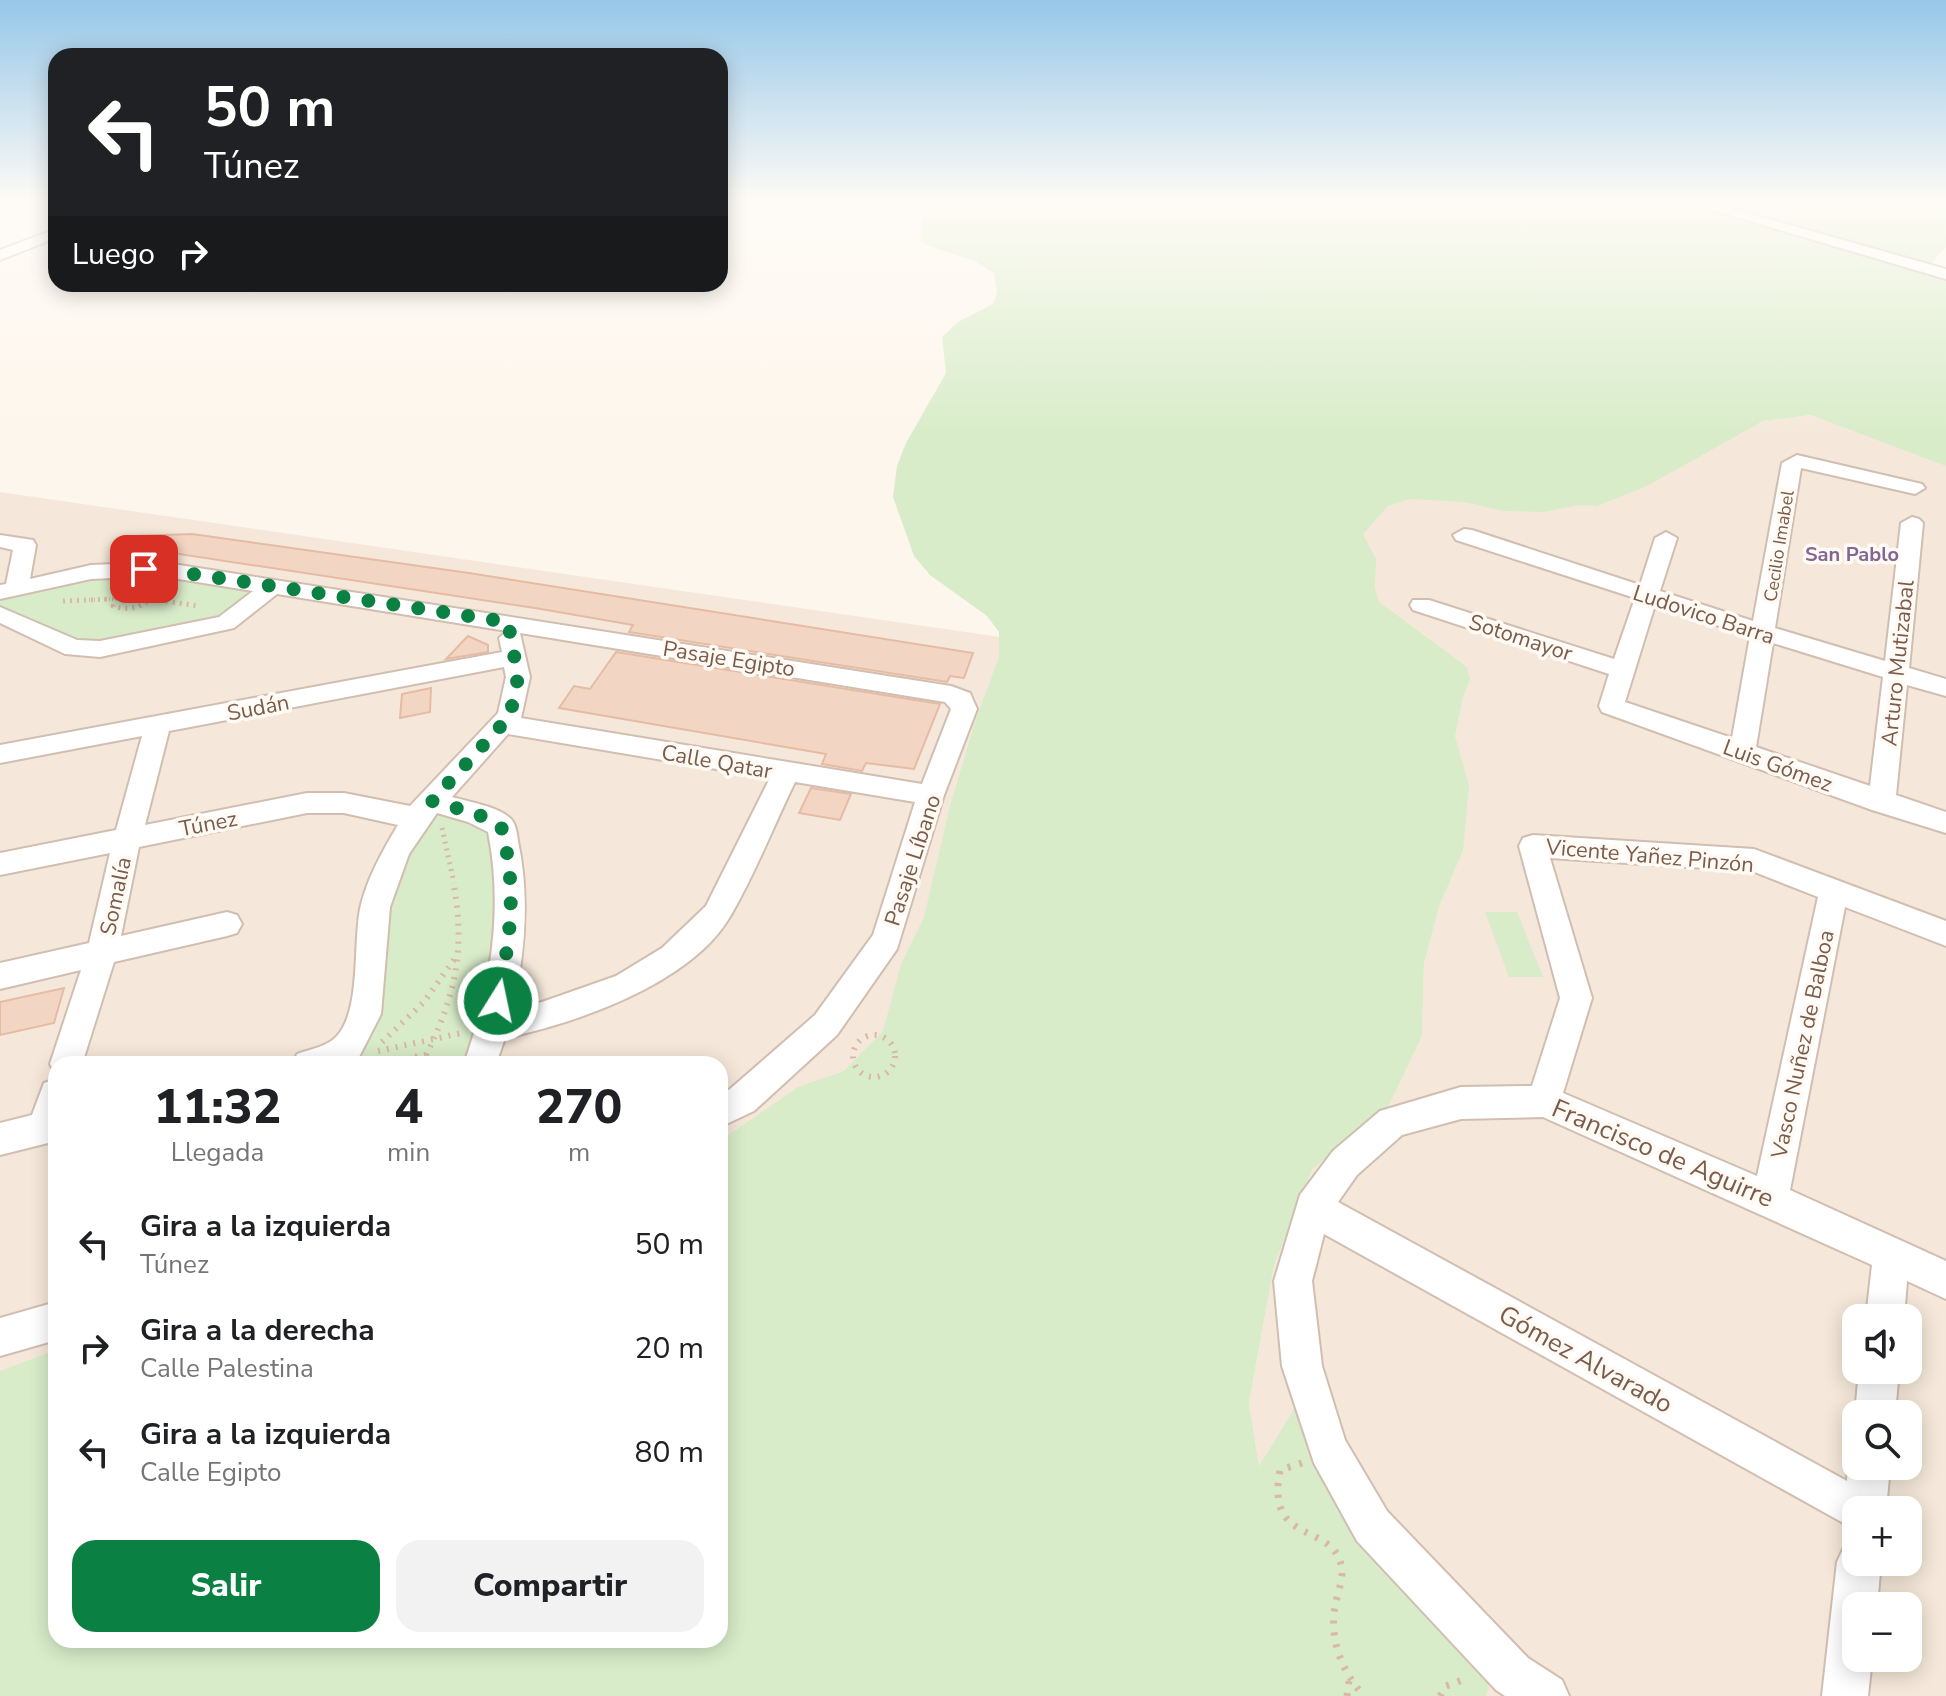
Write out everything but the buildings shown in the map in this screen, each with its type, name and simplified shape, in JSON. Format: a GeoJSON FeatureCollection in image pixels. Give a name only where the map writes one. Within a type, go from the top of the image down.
{"type":"FeatureCollection","features":[{"type":"Feature","properties":{"kind":"street","name":"Cecilio Imabel"},"geometry":{"type":"LineString","coordinates":[[1742,752],[1792,463],[1797,461],[1915,488]]}},
{"type":"Feature","properties":{"kind":"street","name":"Arturo Mutizabal"},"geometry":{"type":"LineString","coordinates":[[1882,803],[1912,523]]}},
{"type":"Feature","properties":{"kind":"street","name":"Ludovico Barra"},"geometry":{"type":"LineString","coordinates":[[1464,535],[1645,595],[1946,688]]}},
{"type":"Feature","properties":{"kind":"street"},"geometry":{"type":"LineString","coordinates":[[1622,670],[1666,538]]}},
{"type":"Feature","properties":{"kind":"street"},"geometry":{"type":"LineString","coordinates":[[0,541],[25,545],[8,589]]}},
{"type":"Feature","properties":{"kind":"street","name":"Pasaje Egipto"},"geometry":{"type":"LineString","coordinates":[[8,589],[91,572],[160,569],[951,694]]}},
{"type":"Feature","properties":{"kind":"street"},"geometry":{"type":"LineString","coordinates":[[0,614],[73,648],[100,649],[226,623],[275,585]]}},
{"type":"Feature","properties":{"kind":"street","name":"Sotomayor"},"geometry":{"type":"LineString","coordinates":[[1421,605],[1622,670]]}},
{"type":"Feature","properties":{"kind":"street"},"geometry":{"type":"LineString","coordinates":[[334,1056],[348,1047],[365,1014],[375,907],[396,852],[424,810],[510,716],[518,677],[508,622]]}},
{"type":"Feature","properties":{"kind":"street","name":"Sudán"},"geometry":{"type":"LineString","coordinates":[[0,754],[515,657]]}},
{"type":"Feature","properties":{"kind":"street","name":"Luis Gómez"},"geometry":{"type":"LineString","coordinates":[[1622,670],[1611,706],[1946,823]]}},
{"type":"Feature","properties":{"kind":"street","name":"Pasaje Líbano"},"geometry":{"type":"LineString","coordinates":[[728,1107],[742,1100],[826,1025],[886,940],[931,795],[964,709],[961,699],[951,694]]}},
{"type":"Feature","properties":{"kind":"street","name":"Calle Qatar"},"geometry":{"type":"LineString","coordinates":[[502,724],[931,795]]}},
{"type":"Feature","properties":{"kind":"street","name":"Somalía"},"geometry":{"type":"LineString","coordinates":[[69,1056],[102,954],[127,839],[158,726]]}},
{"type":"Feature","properties":{"kind":"street"},"geometry":{"type":"LineString","coordinates":[[494,1026],[542,1016],[613,990],[673,957],[716,914],[786,773]]}},
{"type":"Feature","properties":{"kind":"street","name":"Túnez"},"geometry":{"type":"LineString","coordinates":[[0,864],[307,803],[477,814],[501,826],[510,862],[512,929],[494,1026],[483,1056]]}},
{"type":"Feature","properties":{"kind":"street","name":"Vicente Yañez Pinzón"},"geometry":{"type":"LineString","coordinates":[[1544,1101],[1576,998],[1533,846],[1754,860],[1946,934]]}},
{"type":"Feature","properties":{"kind":"street","name":"Vasco Nuñez de Balboa"},"geometry":{"type":"LineString","coordinates":[[1770,1199],[1834,890]]}},
{"type":"Feature","properties":{"kind":"street"},"geometry":{"type":"LineString","coordinates":[[0,976],[227,924]]}},
{"type":"Feature","properties":{"kind":"street","name":"Francisco de Aguirre"},"geometry":{"type":"LineString","coordinates":[[1508,1686],[1372,1526],[1328,1449],[1302,1366],[1293,1281],[1313,1208],[1345,1163],[1392,1122],[1461,1103],[1544,1101],[1770,1199],[1946,1280]]}},
{"type":"Feature","properties":{"kind":"street"},"geometry":{"type":"LineString","coordinates":[[0,1139],[48,1127]]}},
{"type":"Feature","properties":{"kind":"street","name":"Gómez Alvarado"},"geometry":{"type":"LineString","coordinates":[[1313,1208],[1842,1501]]}},
{"type":"Feature","properties":{"kind":"street"},"geometry":{"type":"LineString","coordinates":[[1886,1304],[1891,1256]]}},
{"type":"Feature","properties":{"kind":"street"},"geometry":{"type":"LineString","coordinates":[[0,1337],[48,1323]]}},
{"type":"Feature","properties":{"kind":"street"},"geometry":{"type":"LineString","coordinates":[[1845,1696],[1858,1576]]}},
{"type":"Feature","properties":{"kind":"path"},"geometry":{"type":"LineString","coordinates":[[152,599],[154,588],[144,585],[122,591],[112,602],[116,608],[127,609],[152,599],[187,606],[208,606]]}},
{"type":"Feature","properties":{"kind":"path"},"geometry":{"type":"LineString","coordinates":[[412,1056],[426,1055],[435,1039],[461,950],[452,866],[442,831]]}},
{"type":"Feature","properties":{"kind":"path"},"geometry":{"type":"LineString","coordinates":[[461,950],[432,997],[369,1052],[494,1026]]}},
{"type":"Feature","properties":{"kind":"path"},"geometry":{"type":"LineString","coordinates":[[872,1035],[891,1040],[897,1057],[886,1073],[866,1076],[852,1063],[855,1045],[872,1035]]}},
{"type":"Feature","properties":{"kind":"path"},"geometry":{"type":"LineString","coordinates":[[1305,1463],[1280,1470],[1274,1494],[1284,1517],[1298,1531],[1332,1547],[1342,1570],[1334,1611],[1337,1652],[1349,1680],[1364,1696]]}},
{"type":"Feature","properties":{"kind":"path"},"geometry":{"type":"LineString","coordinates":[[1347,1696],[1349,1680]]}},
{"type":"Feature","properties":{"kind":"path"},"geometry":{"type":"LineString","coordinates":[[1440,1696],[1446,1686],[1508,1686]]}},
{"type":"Feature","properties":{"kind":"shaded area"},"geometry":{"type":"Polygon","coordinates":[[[1812,415],[1946,456],[1946,1696],[1166,1696],[1259,1467],[1249,1403],[1274,1266],[1312,1168],[1386,1112],[1422,1036],[1424,964],[1439,907],[1463,851],[1351,571],[1363,531],[1388,506],[1436,490],[1597,506],[1763,421],[1812,415]]]}},
{"type":"Feature","properties":{"kind":"shaded area"},"geometry":{"type":"Polygon","coordinates":[[[0,492],[1000,637],[998,683],[1088,829],[728,1273],[728,1056],[48,1056],[48,1441],[0,1456],[0,492]]]}},
{"type":"Feature","properties":{"kind":"green space"},"geometry":{"type":"Polygon","coordinates":[[[995,279],[1946,280],[1946,466],[1811,415],[1763,421],[1647,486],[1597,506],[1580,505],[1543,512],[1503,511],[1465,502],[1410,499],[1388,506],[1363,534],[1376,559],[1375,588],[1379,602],[1467,667],[1470,680],[1463,696],[1455,736],[1469,786],[1463,851],[1439,907],[1424,964],[1422,1036],[1386,1112],[1312,1169],[1274,1266],[1249,1403],[1259,1466],[1296,1406],[1313,1455],[1344,1518],[1489,1684],[1486,1696],[0,1696],[0,1371],[48,1353],[48,1648],[728,1648],[728,1135],[798,1087],[844,1071],[883,1031],[901,964],[924,917],[950,806],[976,719],[999,657],[999,632],[987,616],[930,575],[914,556],[893,497],[897,466],[906,443],[946,373],[942,337],[958,322],[993,304],[997,292],[995,279]]]}},
{"type":"Feature","properties":{"kind":"green space"},"geometry":{"type":"Polygon","coordinates":[[[124,575],[161,576],[254,590],[250,598],[224,621],[88,645],[0,608],[0,597],[69,581],[124,575]]]}},
{"type":"Feature","properties":{"kind":"green space"},"geometry":{"type":"Polygon","coordinates":[[[451,813],[487,824],[497,844],[493,982],[470,1056],[356,1056],[397,873],[425,820],[451,813]]]}},
{"type":"Feature","properties":{"kind":"green space"},"geometry":{"type":"Polygon","coordinates":[[[1485,912],[1517,912],[1543,977],[1509,977],[1485,912]]]}},
{"type":"Feature","properties":{"kind":"district","name":"San Pablo"},"geometry":{"type":"Point","coordinates":[1852,554]}},
{"type":"Feature","properties":{"kind":"route"},"geometry":{"type":"LineString","coordinates":[[144,569],[275,585],[508,622],[518,677],[510,716],[432,801],[477,814],[501,826],[510,862],[512,929],[498,1001]]}}]}
